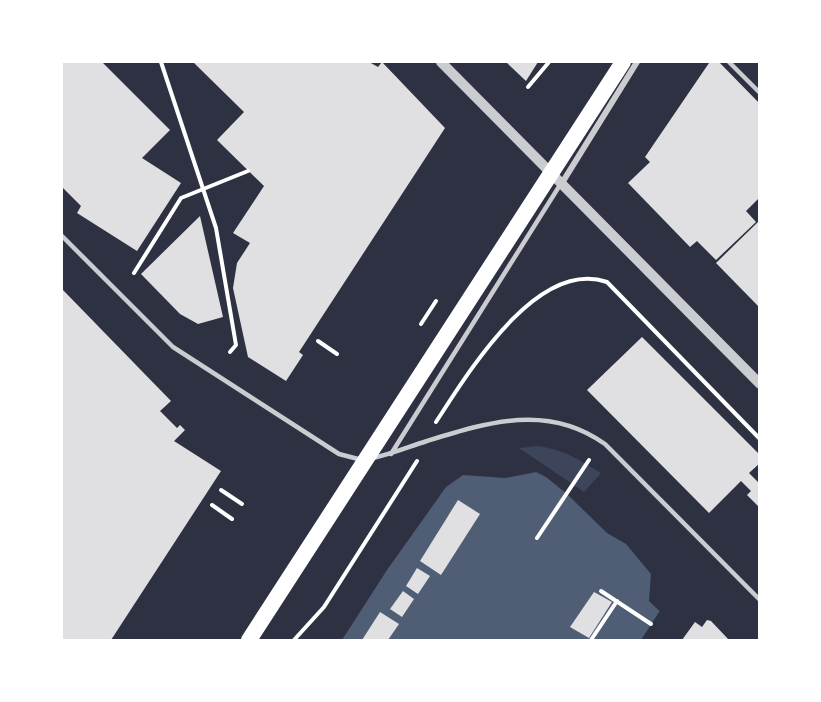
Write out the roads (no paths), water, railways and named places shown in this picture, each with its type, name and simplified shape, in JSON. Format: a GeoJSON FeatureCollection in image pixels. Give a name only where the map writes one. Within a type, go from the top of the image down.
{"type":"FeatureCollection","features":[{"type":"Feature","properties":{"kind":"highway"},"geometry":{"type":"LineString","coordinates":[[249,640],[623,62]]}},
{"type":"Feature","properties":{"kind":"street"},"geometry":{"type":"LineString","coordinates":[[441,62],[759,384]]}},
{"type":"Feature","properties":{"kind":"street"},"geometry":{"type":"LineString","coordinates":[[562,183],[637,62]]}},
{"type":"Feature","properties":{"kind":"lane"},"geometry":{"type":"LineString","coordinates":[[729,62],[759,93]]}},
{"type":"Feature","properties":{"kind":"lane"},"geometry":{"type":"LineString","coordinates":[[391,454],[562,183]]}},
{"type":"Feature","properties":{"kind":"lane"},"geometry":{"type":"LineString","coordinates":[[62,236],[173,347],[339,454],[361,460],[391,454],[466,430],[517,420],[546,419],[577,427],[591,434],[615,454],[759,600]]}}]}
